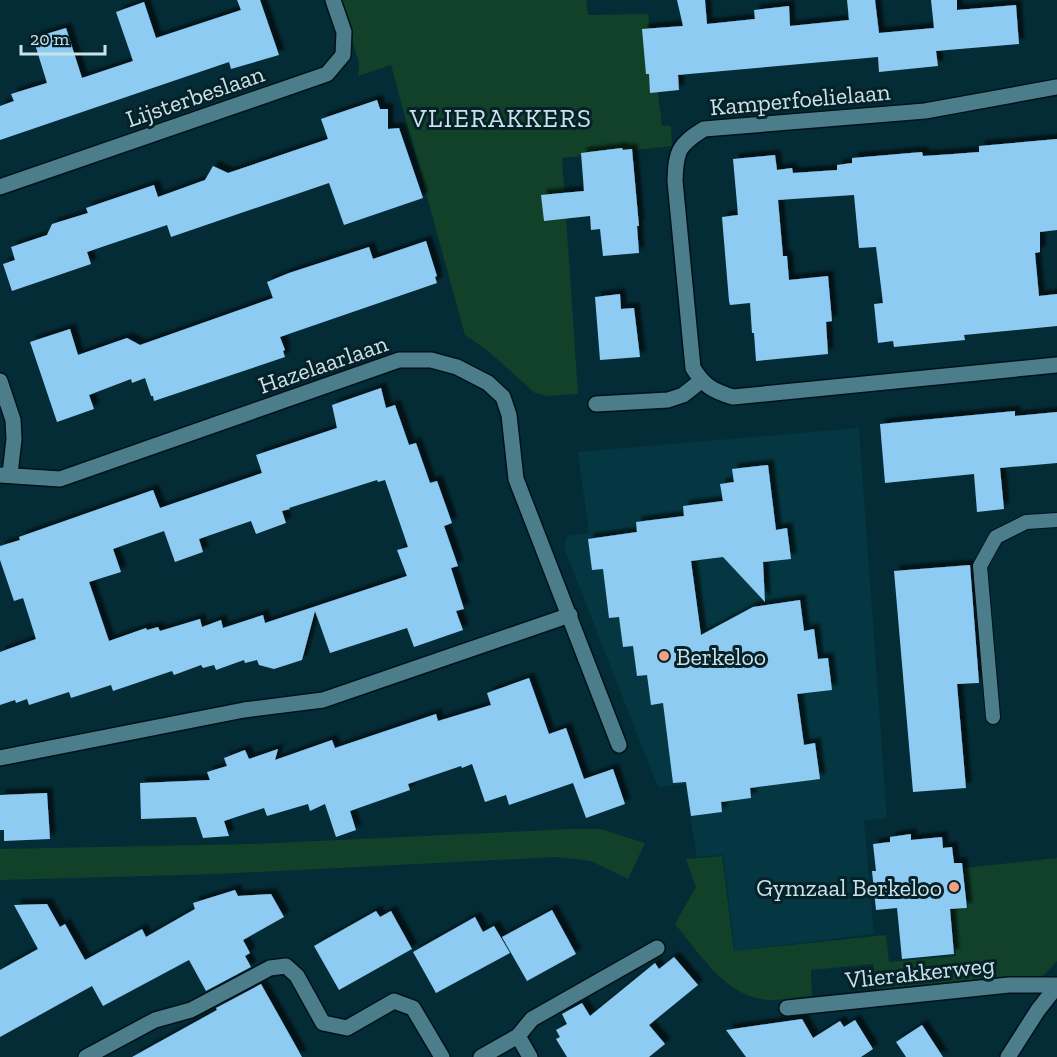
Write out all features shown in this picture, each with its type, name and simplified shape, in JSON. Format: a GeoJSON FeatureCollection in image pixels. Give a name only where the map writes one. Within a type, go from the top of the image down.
{"type":"FeatureCollection","features":[{"type":"Feature","properties":{"kind":"street","name":"Lijsterbeslaan"},"geometry":{"type":"LineString","coordinates":[[0,187],[327,74],[343,55],[344,32],[333,0]]}},
{"type":"Feature","properties":{"kind":"street","name":"Kamperfoelielaan"},"geometry":{"type":"LineString","coordinates":[[701,381],[693,368],[675,181],[676,159],[686,140],[704,129],[925,111],[1057,87]]}},
{"type":"Feature","properties":{"kind":"street","name":"Hazelaarlaan"},"geometry":{"type":"LineString","coordinates":[[5,475],[60,479],[399,360],[431,360],[457,367],[488,383],[503,397],[509,415],[516,479],[619,745]]}},
{"type":"Feature","properties":{"kind":"street"},"geometry":{"type":"LineString","coordinates":[[596,404],[668,400],[683,395],[701,381],[715,392],[733,397],[1057,365]]}},
{"type":"Feature","properties":{"kind":"street"},"geometry":{"type":"LineString","coordinates":[[0,381],[14,420],[14,439],[5,475]]}},
{"type":"Feature","properties":{"kind":"street"},"geometry":{"type":"LineString","coordinates":[[0,758],[244,710],[324,700],[570,615]]}},
{"type":"Feature","properties":{"kind":"street"},"geometry":{"type":"LineString","coordinates":[[481,1057],[518,1036],[532,1019],[657,948]]}},
{"type":"Feature","properties":{"kind":"street"},"geometry":{"type":"LineString","coordinates":[[86,1057],[155,1020],[191,1010],[270,968],[286,966],[297,976],[322,1023],[347,1028],[393,1001],[414,1008],[442,1057]]}},
{"type":"Feature","properties":{"kind":"street"},"geometry":{"type":"LineString","coordinates":[[1008,1057],[1038,1010],[1057,986]]}},
{"type":"Feature","properties":{"kind":"street","name":"Vlierakkerweg"},"geometry":{"type":"LineString","coordinates":[[787,1008],[990,987],[1057,986]]}},
{"type":"Feature","properties":{"kind":"street"},"geometry":{"type":"LineString","coordinates":[[518,1036],[530,1057]]}},
{"type":"Feature","properties":{"kind":"lane"},"geometry":{"type":"LineString","coordinates":[[993,717],[980,566],[996,537],[1026,522],[1057,520]]}},
{"type":"Feature","properties":{"kind":"shaded area"},"geometry":{"type":"Polygon","coordinates":[[[859,428],[887,818],[864,820],[874,934],[735,951],[723,855],[697,857],[685,784],[658,787],[564,548],[567,536],[589,533],[578,452],[859,428]]]}},
{"type":"Feature","properties":{"kind":"green space"},"geometry":{"type":"Polygon","coordinates":[[[338,0],[586,0],[588,15],[648,14],[662,126],[671,126],[672,146],[562,158],[578,394],[547,396],[535,393],[487,350],[465,335],[391,65],[358,76],[359,62],[338,0]]]}},
{"type":"Feature","properties":{"kind":"green space"},"geometry":{"type":"Polygon","coordinates":[[[600,829],[645,843],[628,879],[591,861],[556,857],[217,874],[0,880],[0,849],[253,844],[600,829]]]}},
{"type":"Feature","properties":{"kind":"green space"},"geometry":{"type":"Polygon","coordinates":[[[722,856],[734,951],[886,935],[889,962],[956,956],[951,910],[968,908],[964,868],[1057,858],[1057,961],[1041,976],[1011,976],[877,989],[873,964],[811,970],[812,996],[773,1000],[747,995],[723,980],[675,924],[696,887],[686,859],[722,856]]]}},
{"type":"Feature","properties":{"kind":"building"},"geometry":{"type":"Polygon","coordinates":[[[237,0],[260,0],[279,55],[231,69],[229,62],[0,140],[0,106],[14,101],[11,94],[47,83],[33,38],[66,28],[82,78],[133,61],[116,12],[144,2],[156,38],[241,10],[237,0]]]}},
{"type":"Feature","properties":{"kind":"building"},"geometry":{"type":"Polygon","coordinates":[[[677,0],[705,0],[707,24],[755,19],[754,10],[789,6],[790,26],[849,20],[847,0],[875,0],[879,33],[934,28],[931,0],[957,0],[957,10],[1016,5],[1019,44],[936,51],[938,66],[879,72],[878,57],[678,75],[679,90],[650,93],[642,29],[683,26],[677,0]]]}},
{"type":"Feature","properties":{"kind":"building"},"geometry":{"type":"Polygon","coordinates":[[[377,100],[380,109],[388,109],[388,129],[399,128],[423,198],[344,225],[329,183],[171,237],[167,225],[87,252],[91,264],[12,291],[3,264],[15,260],[11,247],[47,235],[52,224],[88,213],[86,208],[154,185],[158,197],[205,180],[213,166],[228,173],[328,139],[321,119],[377,100]]]}},
{"type":"Feature","properties":{"kind":"building"},"geometry":{"type":"Polygon","coordinates":[[[1057,139],[1057,230],[1040,232],[1040,252],[1035,253],[1039,296],[1057,294],[1057,326],[964,335],[965,340],[894,347],[893,341],[878,343],[874,304],[883,303],[876,247],[859,248],[854,195],[778,200],[783,256],[787,256],[789,280],[828,276],[832,321],[826,322],[828,354],[756,361],[750,303],[730,305],[729,301],[722,217],[738,215],[733,159],[775,155],[777,170],[792,168],[793,173],[837,170],[837,165],[852,163],[852,158],[922,152],[923,156],[979,152],[979,146],[1057,139]]]}},
{"type":"Feature","properties":{"kind":"building"},"geometry":{"type":"Polygon","coordinates":[[[622,148],[623,150],[632,149],[639,226],[637,226],[639,253],[603,256],[600,229],[591,230],[590,216],[544,221],[541,195],[584,191],[581,153],[622,148]]]}},
{"type":"Feature","properties":{"kind":"building"},"geometry":{"type":"Polygon","coordinates":[[[426,241],[437,283],[280,337],[285,357],[154,401],[145,378],[132,383],[131,379],[89,395],[94,409],[57,422],[30,342],[70,329],[78,355],[127,338],[140,345],[273,298],[267,282],[289,273],[369,247],[373,259],[426,241]]]}},
{"type":"Feature","properties":{"kind":"building"},"geometry":{"type":"Polygon","coordinates":[[[620,294],[621,309],[634,308],[640,357],[600,360],[595,297],[620,294]]]}},
{"type":"Feature","properties":{"kind":"building"},"geometry":{"type":"Polygon","coordinates":[[[381,388],[386,408],[395,405],[409,445],[416,443],[430,483],[437,481],[452,523],[444,526],[458,566],[451,568],[464,609],[456,611],[463,630],[414,647],[407,628],[330,653],[315,611],[302,660],[274,669],[259,665],[257,660],[245,663],[244,660],[216,670],[214,665],[203,668],[201,665],[174,675],[172,671],[113,691],[111,685],[71,698],[69,692],[29,705],[27,699],[0,705],[0,652],[36,639],[23,598],[14,601],[0,560],[0,546],[20,540],[19,537],[153,490],[160,508],[262,473],[256,455],[337,428],[332,405],[381,388]],[[377,480],[289,508],[282,511],[286,523],[256,534],[251,521],[199,539],[203,552],[175,562],[164,531],[113,549],[121,572],[89,582],[109,641],[146,628],[147,630],[158,627],[160,631],[200,619],[202,627],[221,620],[223,628],[263,615],[265,623],[407,576],[397,550],[408,547],[385,480],[378,482],[377,480]]]}},
{"type":"Feature","properties":{"kind":"building"},"geometry":{"type":"Polygon","coordinates":[[[1015,411],[1015,416],[1057,412],[1057,463],[1000,468],[1004,509],[977,512],[974,474],[885,483],[880,424],[1015,411]]]}},
{"type":"Feature","properties":{"kind":"building"},"geometry":{"type":"Polygon","coordinates":[[[768,465],[776,530],[787,528],[791,559],[763,562],[765,602],[723,557],[691,561],[701,635],[753,607],[800,600],[804,631],[814,629],[818,659],[828,658],[832,690],[797,694],[804,745],[815,743],[820,779],[750,788],[751,798],[721,802],[722,812],[691,816],[686,782],[673,783],[663,703],[651,705],[647,675],[637,676],[633,646],[623,647],[619,617],[609,618],[603,569],[592,570],[588,539],[637,532],[636,522],[684,516],[683,506],[723,501],[720,484],[734,482],[732,469],[768,465]]]}},
{"type":"Feature","properties":{"kind":"building"},"geometry":{"type":"Polygon","coordinates":[[[970,565],[979,683],[957,684],[966,788],[913,792],[894,571],[970,565]]]}},
{"type":"Feature","properties":{"kind":"building"},"geometry":{"type":"Polygon","coordinates":[[[529,678],[549,734],[566,728],[584,779],[613,769],[625,804],[586,818],[573,783],[509,805],[506,795],[485,802],[472,764],[408,784],[410,790],[350,811],[356,830],[336,837],[325,804],[310,811],[308,804],[267,816],[264,808],[224,821],[229,836],[203,838],[196,817],[141,819],[140,783],[210,780],[207,772],[227,766],[224,758],[245,750],[249,759],[278,749],[275,760],[332,740],[335,748],[436,714],[438,721],[491,705],[487,693],[529,678]]]}},
{"type":"Feature","properties":{"kind":"building"},"geometry":{"type":"Polygon","coordinates":[[[47,793],[50,839],[4,841],[4,830],[0,830],[0,795],[47,793]]]}},
{"type":"Feature","properties":{"kind":"building"},"geometry":{"type":"Polygon","coordinates":[[[911,834],[911,840],[942,837],[943,848],[952,847],[954,863],[962,863],[967,908],[950,909],[954,954],[902,959],[897,908],[876,910],[872,871],[876,871],[873,844],[890,842],[890,837],[911,834]]]}},
{"type":"Feature","properties":{"kind":"building"},"geometry":{"type":"Polygon","coordinates":[[[235,890],[238,896],[271,894],[284,917],[243,940],[250,953],[245,956],[251,967],[206,991],[189,960],[103,1006],[92,986],[0,1037],[0,970],[38,949],[14,905],[47,904],[60,927],[65,924],[85,960],[142,929],[146,937],[195,909],[193,903],[235,890]]]}},
{"type":"Feature","properties":{"kind":"building"},"geometry":{"type":"Polygon","coordinates":[[[552,910],[576,954],[527,981],[502,937],[552,910]]]}},
{"type":"Feature","properties":{"kind":"building"},"geometry":{"type":"Polygon","coordinates":[[[376,911],[380,917],[391,911],[412,949],[339,990],[314,946],[376,911]]]}},
{"type":"Feature","properties":{"kind":"building"},"geometry":{"type":"Polygon","coordinates":[[[475,917],[483,932],[494,926],[510,953],[436,993],[413,952],[475,917]]]}},
{"type":"Feature","properties":{"kind":"building"},"geometry":{"type":"Polygon","coordinates":[[[674,957],[698,985],[649,1025],[665,1044],[649,1057],[567,1057],[556,1039],[560,1037],[556,1030],[567,1024],[562,1014],[582,1003],[590,1016],[655,963],[659,969],[674,957]]]}},
{"type":"Feature","properties":{"kind":"building"},"geometry":{"type":"Polygon","coordinates":[[[261,984],[302,1057],[132,1057],[217,1010],[216,1008],[261,984]]]}},
{"type":"Feature","properties":{"kind":"building"},"geometry":{"type":"Polygon","coordinates":[[[802,1019],[813,1038],[840,1021],[844,1027],[855,1020],[873,1049],[861,1057],[746,1057],[726,1030],[802,1019]]]}},
{"type":"Feature","properties":{"kind":"building"},"geometry":{"type":"Polygon","coordinates":[[[922,1025],[943,1057],[906,1057],[896,1042],[922,1025]]]}},
{"type":"Feature","properties":{"kind":"place","name":"Berkeloo"},"geometry":{"type":"Point","coordinates":[664,656]}},
{"type":"Feature","properties":{"kind":"place","name":"Gymzaal Berkeloo"},"geometry":{"type":"Point","coordinates":[954,887]}},
{"type":"Feature","properties":{"kind":"district","name":"VLIERAKKERS"},"geometry":{"type":"Point","coordinates":[501,118]}}]}
